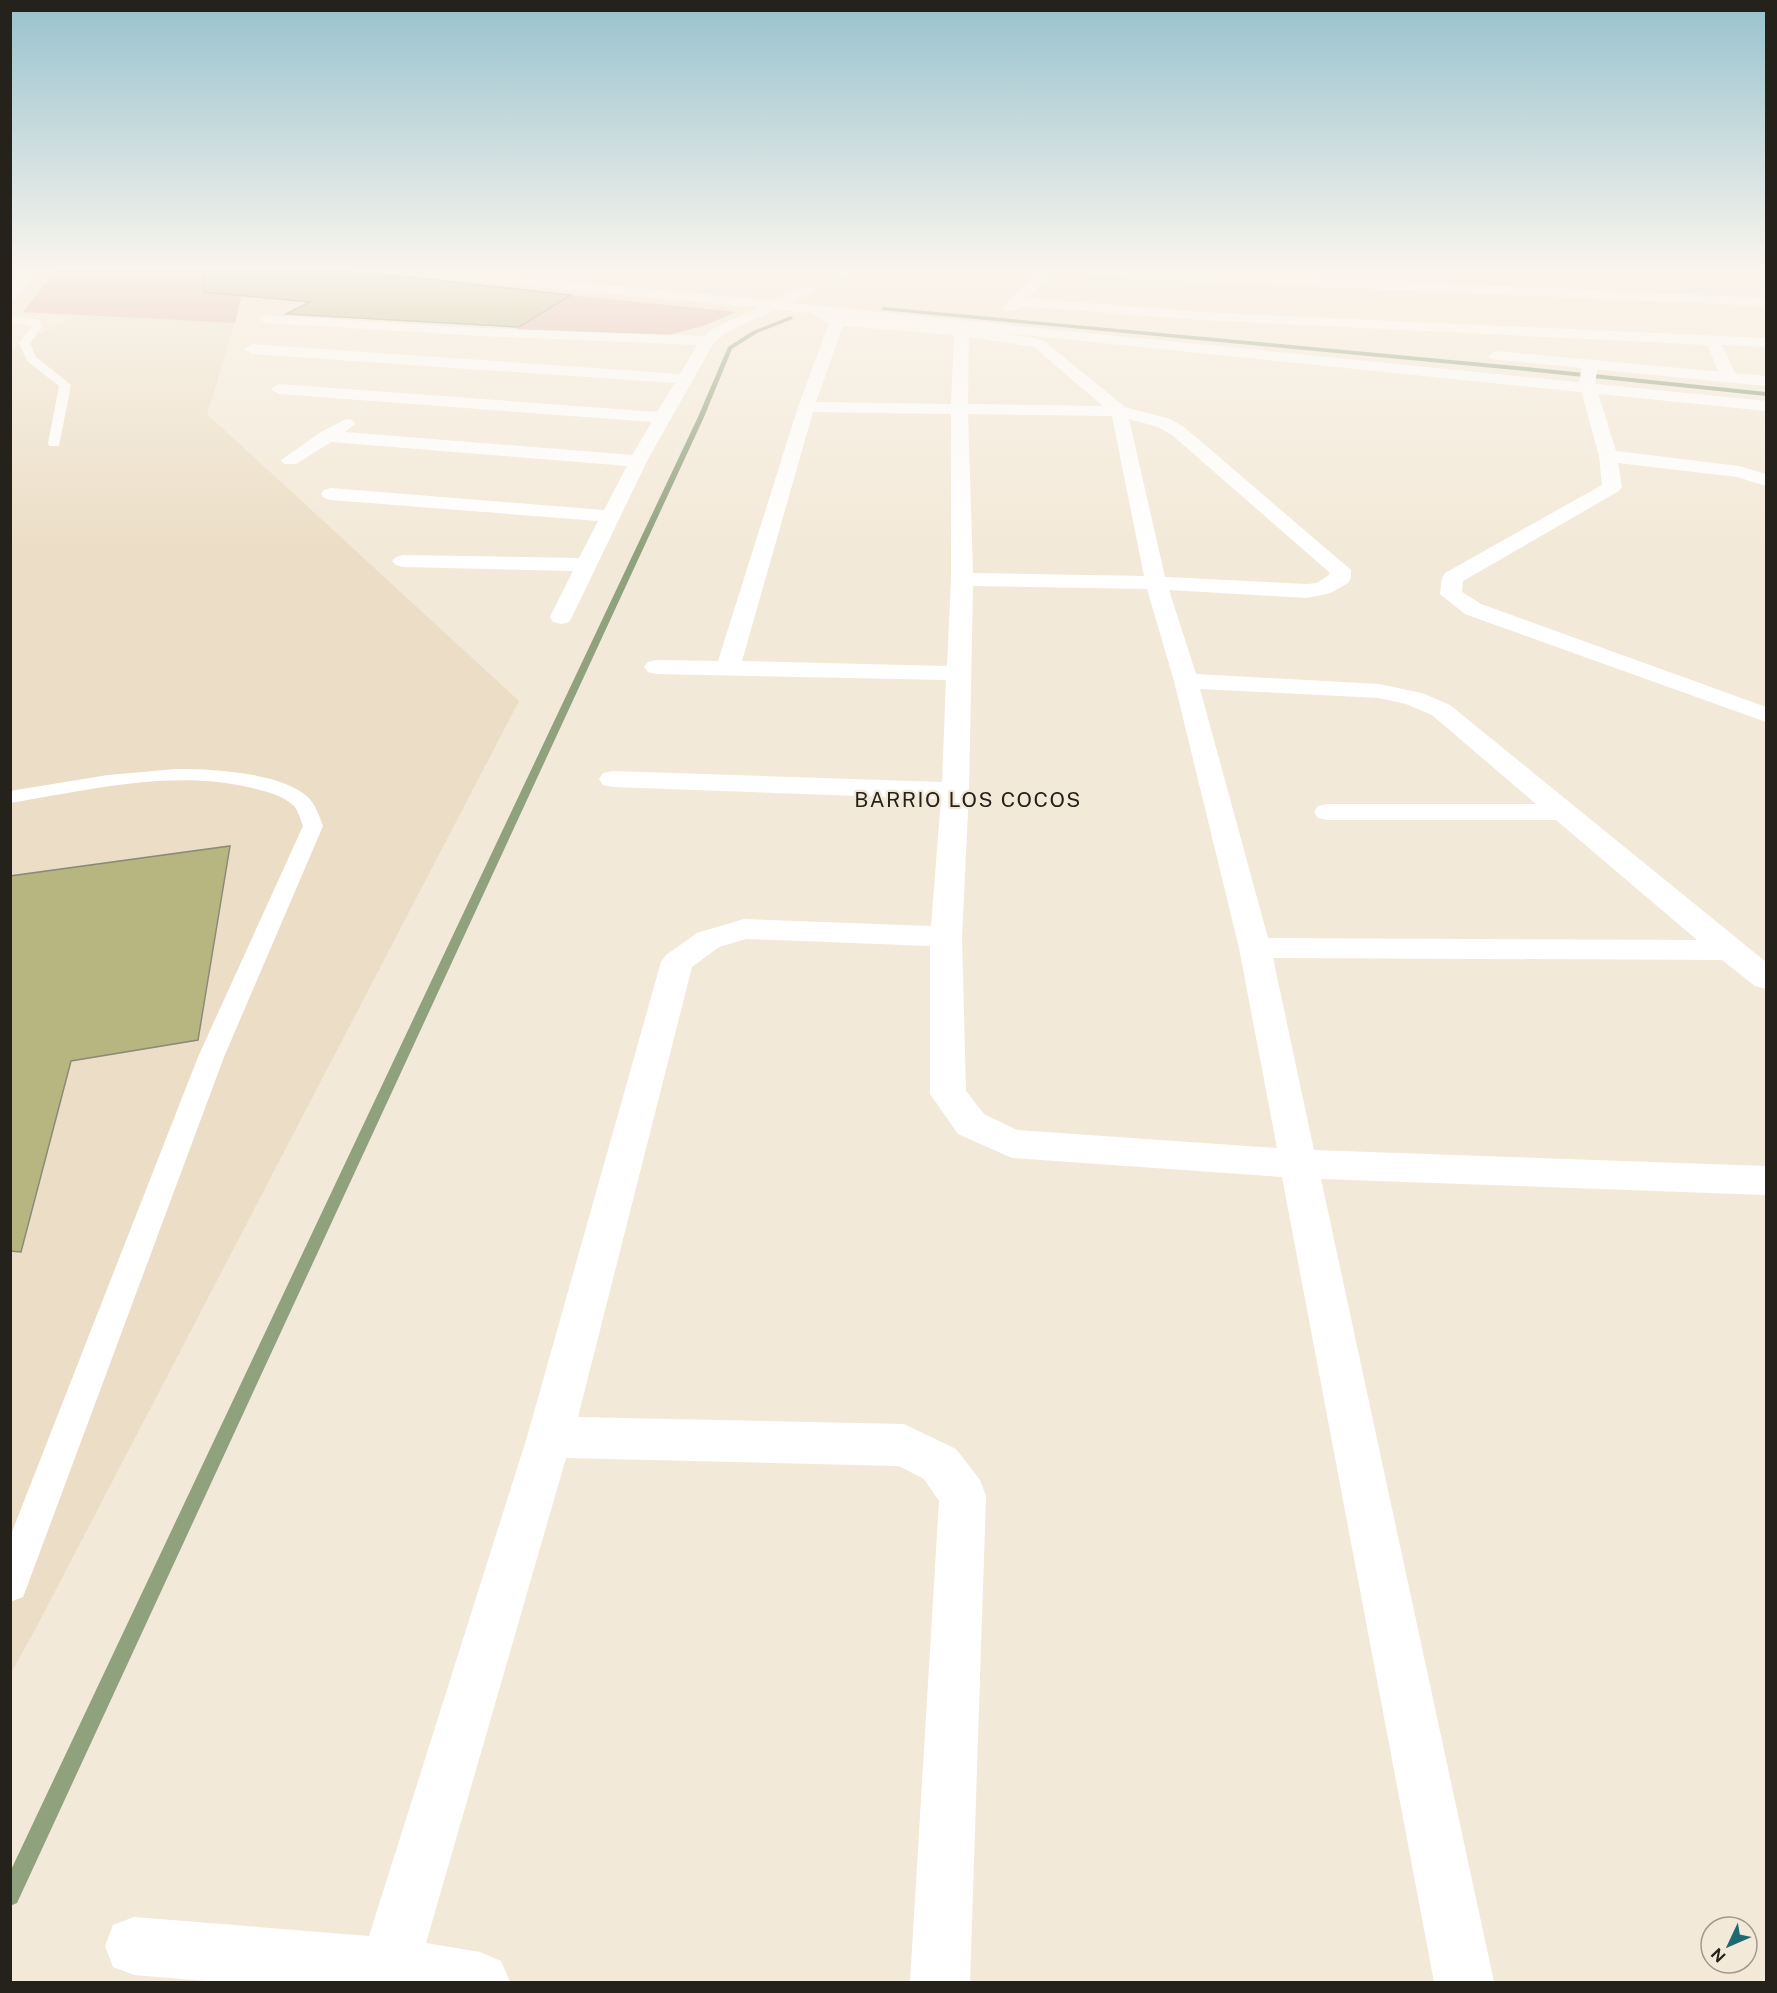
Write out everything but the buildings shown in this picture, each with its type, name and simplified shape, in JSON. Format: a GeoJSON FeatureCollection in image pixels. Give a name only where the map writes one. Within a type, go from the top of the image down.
{"type":"FeatureCollection","features":[{"type":"Feature","properties":{"kind":"street"},"geometry":{"type":"LineString","coordinates":[[424,362],[687,379]]}},
{"type":"Feature","properties":{"kind":"street"},"geometry":{"type":"LineString","coordinates":[[561,617],[638,461],[696,362]]}},
{"type":"Feature","properties":{"kind":"street"},"geometry":{"type":"LineString","coordinates":[[728,667],[806,407],[812,362]]}},
{"type":"Feature","properties":{"kind":"street"},"geometry":{"type":"LineString","coordinates":[[960,362],[958,409],[962,579],[955,791],[946,937],[948,1094],[971,1124],[1012,1144],[1298,1164],[1767,1180]]}},
{"type":"Feature","properties":{"kind":"street"},"geometry":{"type":"LineString","coordinates":[[1060,362],[1119,411],[1156,583],[1186,681],[1255,948],[1464,1983]]}},
{"type":"Feature","properties":{"kind":"street"},"geometry":{"type":"LineString","coordinates":[[1441,362],[1588,376],[1729,377],[1767,381]]}},
{"type":"Feature","properties":{"kind":"street"},"geometry":{"type":"LineString","coordinates":[[1517,362],[1767,406]]}},
{"type":"Feature","properties":{"kind":"street"},"geometry":{"type":"LineString","coordinates":[[1722,362],[1729,377]]}},
{"type":"Feature","properties":{"kind":"street"},"geometry":{"type":"LineString","coordinates":[[290,460],[437,363]]}},
{"type":"Feature","properties":{"kind":"street"},"geometry":{"type":"LineString","coordinates":[[1588,376],[1608,456],[1612,487],[1453,578],[1451,594],[1473,609],[1767,715]]}},
{"type":"Feature","properties":{"kind":"street"},"geometry":{"type":"LineString","coordinates":[[279,389],[664,418]]}},
{"type":"Feature","properties":{"kind":"street"},"geometry":{"type":"LineString","coordinates":[[806,407],[1119,411],[1164,423],[1178,431],[1340,570],[1340,578],[1332,584],[1307,591],[1156,583],[962,579]]}},
{"type":"Feature","properties":{"kind":"street"},"geometry":{"type":"LineString","coordinates":[[327,436],[638,461]]}},
{"type":"Feature","properties":{"kind":"street"},"geometry":{"type":"LineString","coordinates":[[1608,456],[1739,472],[1767,480]]}},
{"type":"Feature","properties":{"kind":"street"},"geometry":{"type":"LineString","coordinates":[[331,494],[610,516]]}},
{"type":"Feature","properties":{"kind":"street"},"geometry":{"type":"LineString","coordinates":[[403,561],[586,565]]}},
{"type":"Feature","properties":{"kind":"street"},"geometry":{"type":"LineString","coordinates":[[656,667],[958,673]]}},
{"type":"Feature","properties":{"kind":"street"},"geometry":{"type":"LineString","coordinates":[[1186,681],[1379,691],[1413,698],[1441,710],[1729,950],[1767,978]]}},
{"type":"Feature","properties":{"kind":"street"},"geometry":{"type":"LineString","coordinates":[[613,779],[955,791]]}},
{"type":"Feature","properties":{"kind":"street"},"geometry":{"type":"LineString","coordinates":[[1328,812],[1563,812]]}},
{"type":"Feature","properties":{"kind":"street"},"geometry":{"type":"LineString","coordinates":[[389,1967],[550,1437],[677,962],[708,940],[744,929],[946,937]]}},
{"type":"Feature","properties":{"kind":"street"},"geometry":{"type":"LineString","coordinates":[[1255,948],[1729,950]]}},
{"type":"Feature","properties":{"kind":"street"},"geometry":{"type":"LineString","coordinates":[[550,1437],[904,1445],[940,1464],[963,1496],[940,1983]]}},
{"type":"Feature","properties":{"kind":"street"},"geometry":{"type":"LineString","coordinates":[[134,1946],[389,1967],[480,1983]]}},
{"type":"Feature","properties":{"kind":"lane"},"geometry":{"type":"LineString","coordinates":[[35,362],[65,385],[54,443]]}},
{"type":"Feature","properties":{"kind":"lane"},"geometry":{"type":"LineString","coordinates":[[10,798],[153,776],[228,776],[257,782],[286,792],[304,805],[313,826],[211,1058],[10,1584]]}},
{"type":"Feature","properties":{"kind":"shaded area"},"geometry":{"type":"Polygon","coordinates":[[[11,362],[223,362],[207,414],[519,701],[11,1673],[11,362]]]}},
{"type":"Feature","properties":{"kind":"waterway"},"geometry":{"type":"LineString","coordinates":[[10,1896],[701,417],[724,362]]}},
{"type":"Feature","properties":{"kind":"waterway"},"geometry":{"type":"LineString","coordinates":[[1451,362],[1766,394]]}},
{"type":"Feature","properties":{"kind":"district","name":"BARRIO LOS COCOS"},"geometry":{"type":"Point","coordinates":[968,800]}}]}
